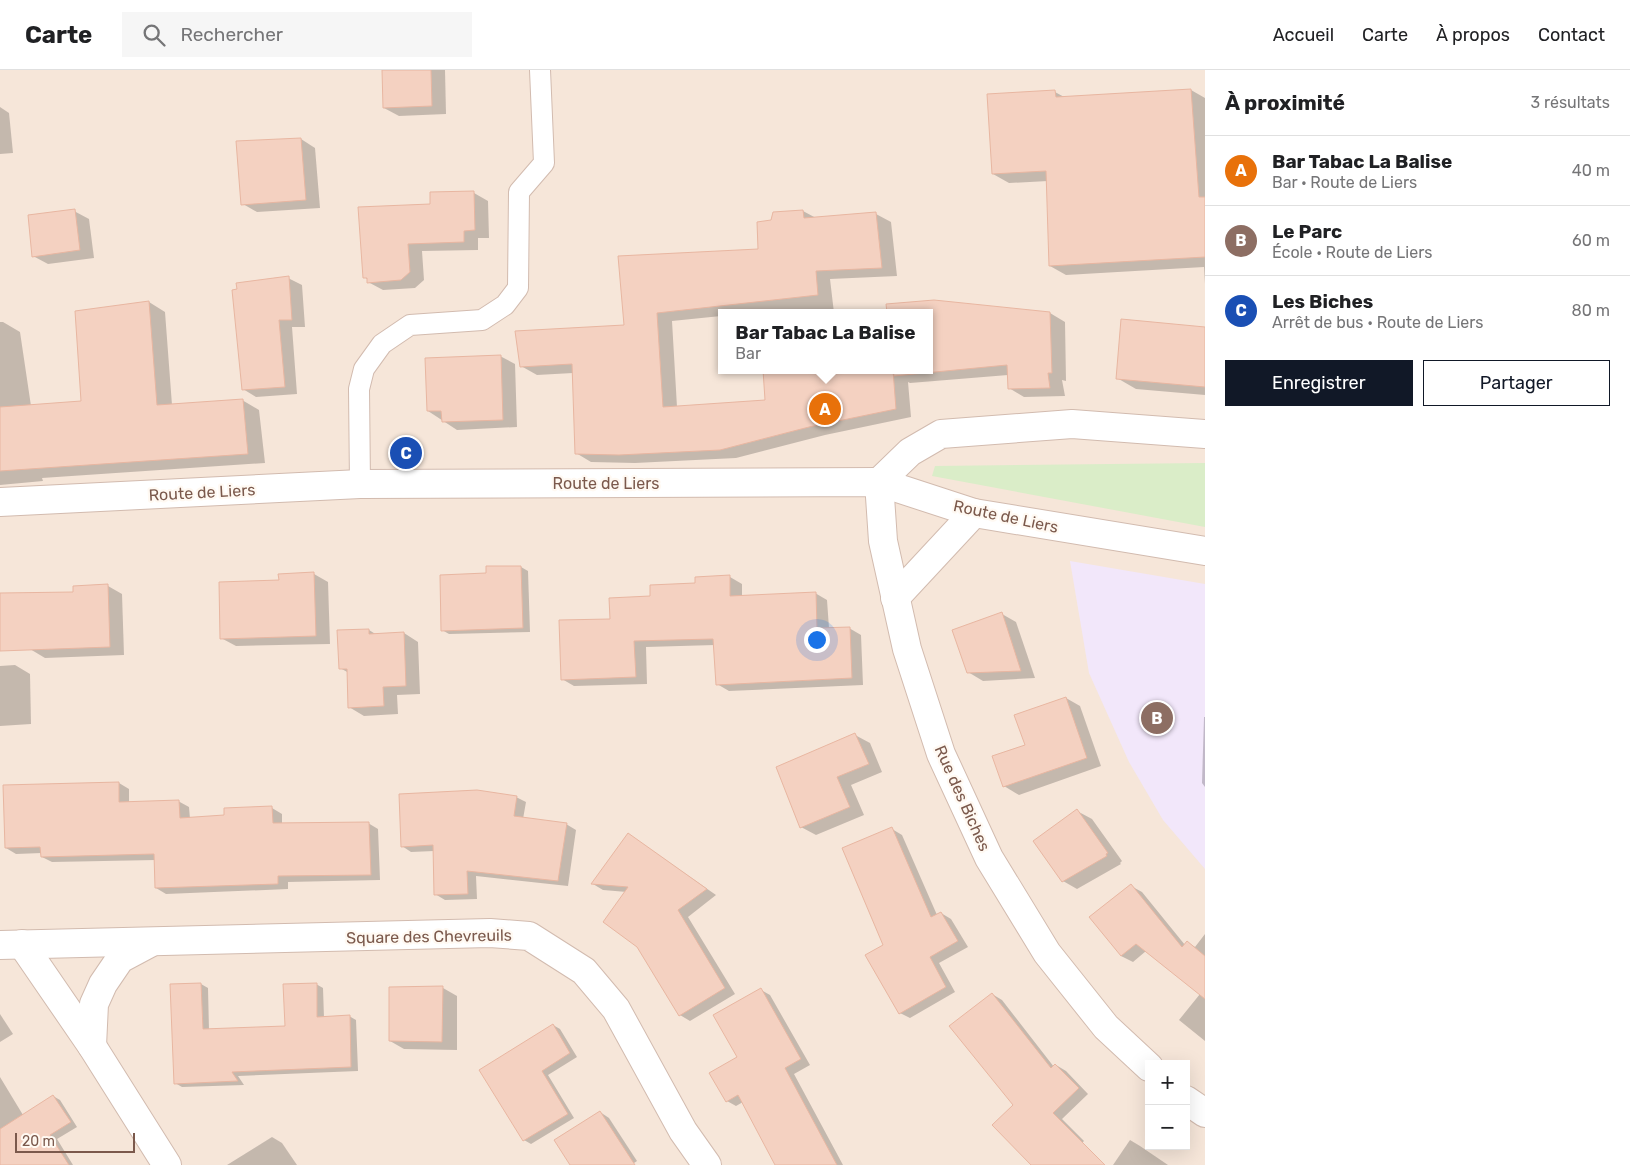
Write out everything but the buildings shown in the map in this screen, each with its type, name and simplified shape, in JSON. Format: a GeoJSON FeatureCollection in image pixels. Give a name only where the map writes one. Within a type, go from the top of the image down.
{"type":"FeatureCollection","features":[{"type":"Feature","properties":{"kind":"street"},"geometry":{"type":"LineString","coordinates":[[879,482],[910,452],[941,434],[1072,424],[1205,434]]}},
{"type":"Feature","properties":{"kind":"street","name":"Route de Liers"},"geometry":{"type":"LineString","coordinates":[[0,502],[360,484],[879,482],[974,513],[1205,551]]}},
{"type":"Feature","properties":{"kind":"street","name":"Rue des Biches"},"geometry":{"type":"LineString","coordinates":[[879,482],[883,541],[895,598],[907,649],[941,754],[989,858],[1047,954],[1106,1027],[1145,1062]]}},
{"type":"Feature","properties":{"kind":"street"},"geometry":{"type":"LineString","coordinates":[[895,598],[974,513]]}},
{"type":"Feature","properties":{"kind":"street","name":"Square des Chevreuils"},"geometry":{"type":"LineString","coordinates":[[11,944],[490,933],[529,936],[584,971],[616,1009],[683,1131],[707,1165]]}},
{"type":"Feature","properties":{"kind":"street","name":"Square des Chevreuils"},"geometry":{"type":"LineString","coordinates":[[92,1046],[94,1004],[103,984],[120,959],[154,941]]}},
{"type":"Feature","properties":{"kind":"street","name":"Square des Chevreuils"},"geometry":{"type":"LineString","coordinates":[[11,944],[92,1046],[167,1165]]}},
{"type":"Feature","properties":{"kind":"street"},"geometry":{"type":"LineString","coordinates":[[1190,1103],[1205,1112]]}},
{"type":"Feature","properties":{"kind":"lane"},"geometry":{"type":"LineString","coordinates":[[360,484],[360,389],[364,369],[382,344],[410,325],[482,320],[505,305],[518,288],[519,192],[544,163],[540,70]]}},
{"type":"Feature","properties":{"kind":"shaded area"},"geometry":{"type":"Polygon","coordinates":[[[0,70],[1205,70],[1205,1165],[0,1165],[0,70]]]}},
{"type":"Feature","properties":{"kind":"shaded area"},"geometry":{"type":"Polygon","coordinates":[[[1070,561],[1205,584],[1205,869],[1163,820],[1129,762],[1089,673],[1070,561]]]}},
{"type":"Feature","properties":{"kind":"green space"},"geometry":{"type":"Polygon","coordinates":[[[1205,463],[1205,527],[932,476],[935,466],[1205,463]]]}},
{"type":"Feature","properties":{"kind":"place","name":"Bar Tabac La Balise"},"geometry":{"type":"Point","coordinates":[825,409]}},
{"type":"Feature","properties":{"kind":"place","name":"Les Biches"},"geometry":{"type":"Point","coordinates":[406,453]}},
{"type":"Feature","properties":{"kind":"place","name":"Le Parc"},"geometry":{"type":"Point","coordinates":[1157,718]}}]}
